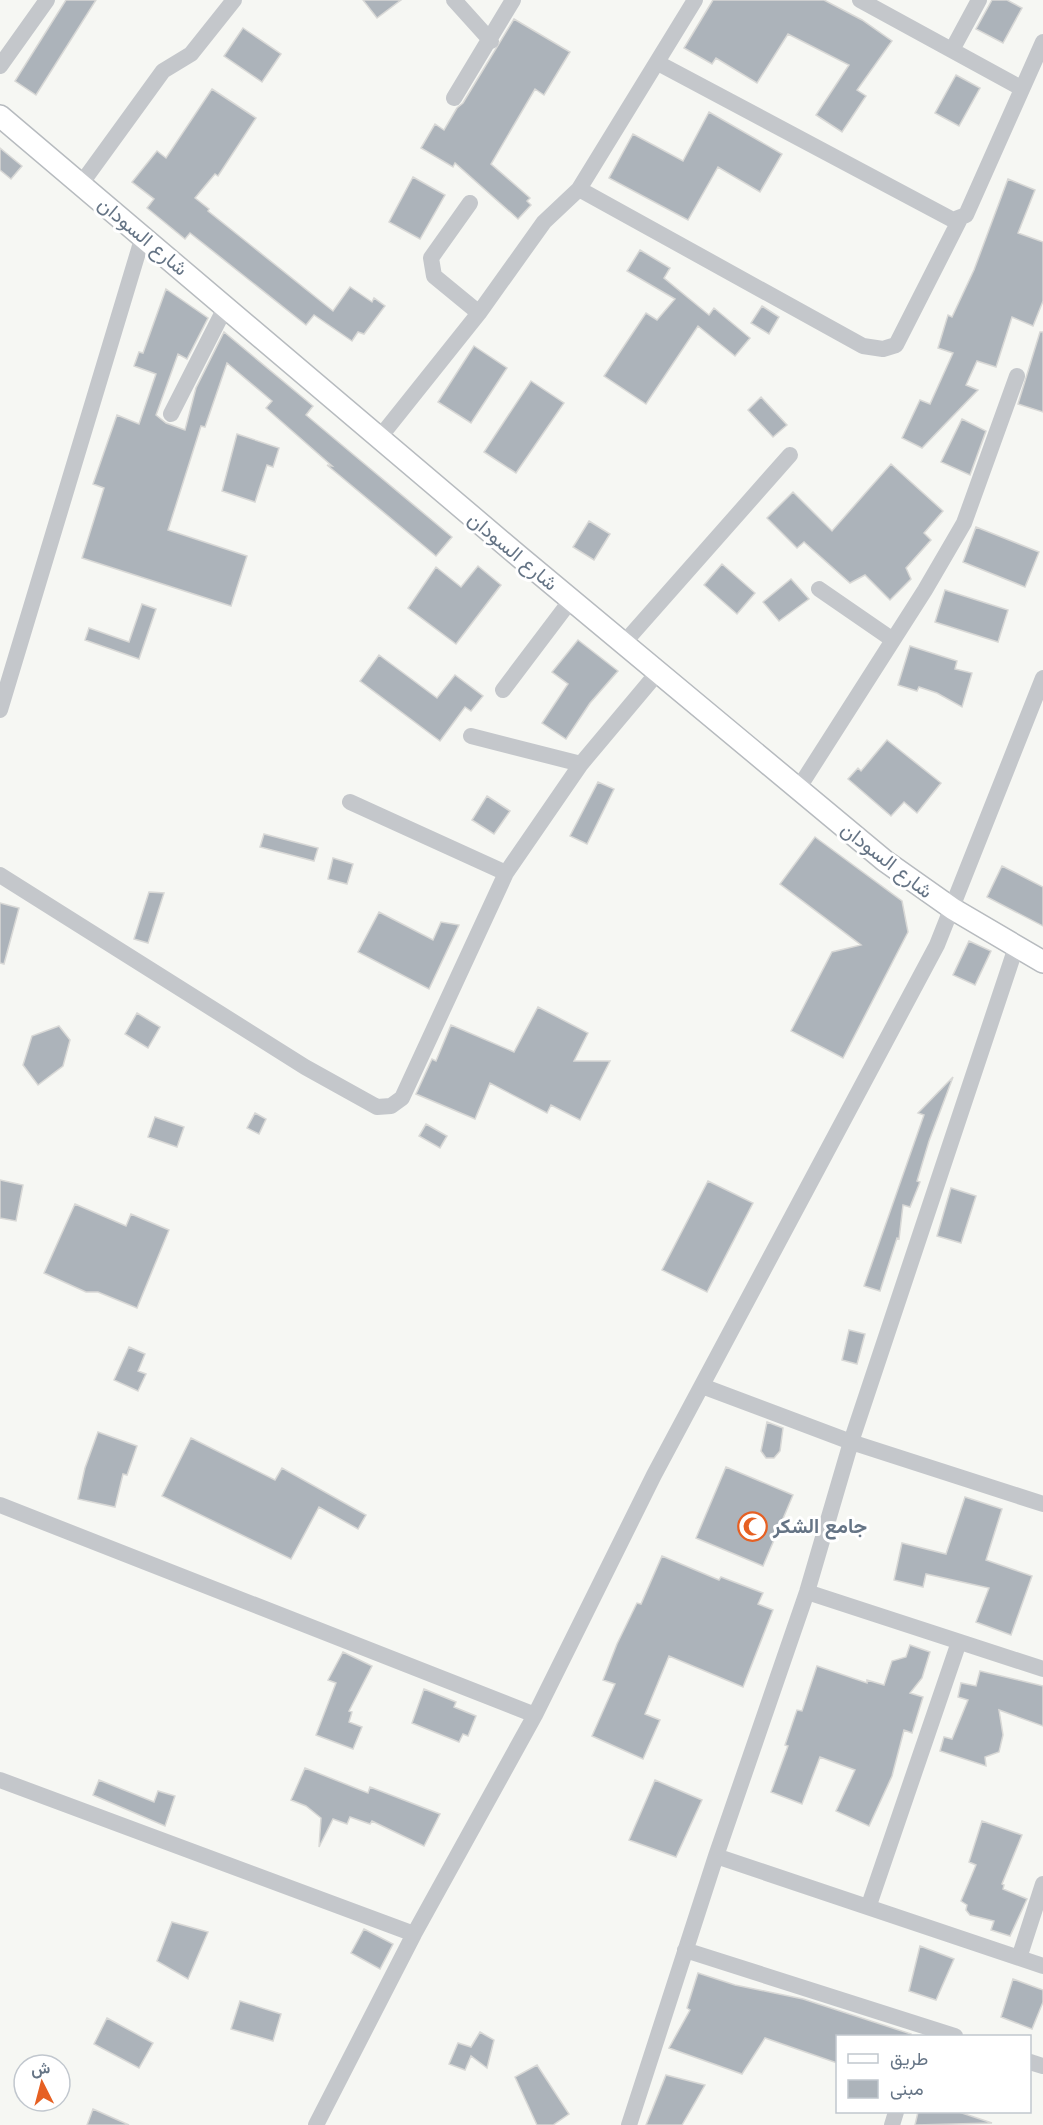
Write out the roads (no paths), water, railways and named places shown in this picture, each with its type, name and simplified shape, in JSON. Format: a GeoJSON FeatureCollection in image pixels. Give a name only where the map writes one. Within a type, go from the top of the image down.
{"type":"FeatureCollection","features":[{"type":"Feature","properties":{"kind":"main road","name":"شارع السودان"},"geometry":{"type":"LineString","coordinates":[[0,116],[623,644],[659,671],[885,861],[953,909],[1043,962]]}},
{"type":"Feature","properties":{"kind":"street"},"geometry":{"type":"LineString","coordinates":[[0,66],[47,0]]}},
{"type":"Feature","properties":{"kind":"street"},"geometry":{"type":"LineString","coordinates":[[81,184],[163,71],[191,54],[234,0]]}},
{"type":"Feature","properties":{"kind":"street"},"geometry":{"type":"LineString","coordinates":[[454,0],[491,41]]}},
{"type":"Feature","properties":{"kind":"street"},"geometry":{"type":"LineString","coordinates":[[454,98],[491,41],[513,0]]}},
{"type":"Feature","properties":{"kind":"street"},"geometry":{"type":"LineString","coordinates":[[380,437],[479,313],[544,222],[579,189],[695,0]]}},
{"type":"Feature","properties":{"kind":"street"},"geometry":{"type":"LineString","coordinates":[[860,0],[1021,88]]}},
{"type":"Feature","properties":{"kind":"street"},"geometry":{"type":"LineString","coordinates":[[952,50],[979,0]]}},
{"type":"Feature","properties":{"kind":"street"},"geometry":{"type":"LineString","coordinates":[[658,63],[953,220],[966,215],[1043,42]]}},
{"type":"Feature","properties":{"kind":"street"},"geometry":{"type":"LineString","coordinates":[[579,189],[863,346],[883,349],[897,345],[960,219]]}},
{"type":"Feature","properties":{"kind":"street"},"geometry":{"type":"LineString","coordinates":[[470,202],[431,258],[434,276],[479,313]]}},
{"type":"Feature","properties":{"kind":"street"},"geometry":{"type":"LineString","coordinates":[[0,710],[143,236]]}},
{"type":"Feature","properties":{"kind":"street"},"geometry":{"type":"LineString","coordinates":[[171,414],[226,306]]}},
{"type":"Feature","properties":{"kind":"street"},"geometry":{"type":"LineString","coordinates":[[798,789],[964,523],[1017,376]]}},
{"type":"Feature","properties":{"kind":"street"},"geometry":{"type":"LineString","coordinates":[[623,644],[790,455]]}},
{"type":"Feature","properties":{"kind":"street"},"geometry":{"type":"LineString","coordinates":[[819,589],[893,640]]}},
{"type":"Feature","properties":{"kind":"street"},"geometry":{"type":"LineString","coordinates":[[503,690],[571,600]]}},
{"type":"Feature","properties":{"kind":"street"},"geometry":{"type":"LineString","coordinates":[[0,875],[305,1067],[377,1107],[391,1106],[402,1098],[506,873],[582,764],[659,671]]}},
{"type":"Feature","properties":{"kind":"street"},"geometry":{"type":"LineString","coordinates":[[316,2125],[414,1934],[535,1715],[654,1475],[851,1108],[953,909],[1043,678]]}},
{"type":"Feature","properties":{"kind":"street"},"geometry":{"type":"LineString","coordinates":[[471,736],[582,764]]}},
{"type":"Feature","properties":{"kind":"street"},"geometry":{"type":"LineString","coordinates":[[350,802],[506,873]]}},
{"type":"Feature","properties":{"kind":"street"},"geometry":{"type":"LineString","coordinates":[[629,2125],[716,1856],[807,1592],[851,1442],[1016,947]]}},
{"type":"Feature","properties":{"kind":"street"},"geometry":{"type":"LineString","coordinates":[[702,1386],[851,1442],[1043,1504]]}},
{"type":"Feature","properties":{"kind":"street"},"geometry":{"type":"LineString","coordinates":[[0,1505],[535,1715]]}},
{"type":"Feature","properties":{"kind":"street"},"geometry":{"type":"LineString","coordinates":[[807,1592],[1043,1670]]}},
{"type":"Feature","properties":{"kind":"street"},"geometry":{"type":"LineString","coordinates":[[869,1905],[959,1642]]}},
{"type":"Feature","properties":{"kind":"street"},"geometry":{"type":"LineString","coordinates":[[0,1780],[414,1934]]}},
{"type":"Feature","properties":{"kind":"street"},"geometry":{"type":"LineString","coordinates":[[716,1856],[869,1905],[1043,1965]]}},
{"type":"Feature","properties":{"kind":"street"},"geometry":{"type":"LineString","coordinates":[[1019,1958],[1043,1884]]}},
{"type":"Feature","properties":{"kind":"street"},"geometry":{"type":"LineString","coordinates":[[685,1950],[923,2031],[944,2035]]}},
{"type":"Feature","properties":{"kind":"place","name":"جامع الشكر"},"geometry":{"type":"Point","coordinates":[752,1526]}}]}
